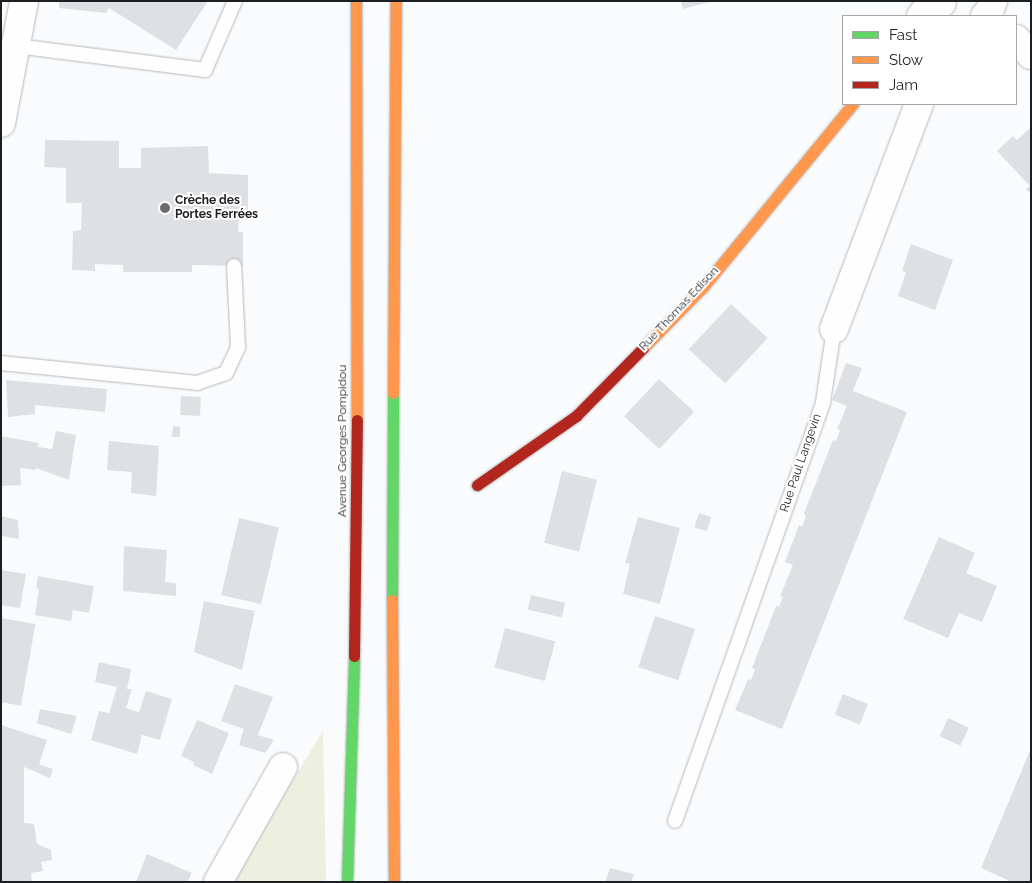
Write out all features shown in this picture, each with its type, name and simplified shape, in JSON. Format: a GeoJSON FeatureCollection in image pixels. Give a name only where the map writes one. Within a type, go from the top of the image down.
{"type":"FeatureCollection","features":[{"type":"Feature","properties":{"kind":"main road","name":"Avenue Georges Pompidou"},"geometry":{"type":"LineString","coordinates":[[347,882],[354,676],[357,438],[356,1]]}},
{"type":"Feature","properties":{"kind":"main road"},"geometry":{"type":"LineString","coordinates":[[394,882],[392,604],[396,1]]}},
{"type":"Feature","properties":{"kind":"main road","name":"Rue Thomas Edison"},"geometry":{"type":"LineString","coordinates":[[477,485],[576,416],[703,287],[852,105]]}},
{"type":"Feature","properties":{"kind":"street"},"geometry":{"type":"LineString","coordinates":[[1,124],[24,1]]}},
{"type":"Feature","properties":{"kind":"street"},"geometry":{"type":"LineString","coordinates":[[1017,40],[1031,54]]}},
{"type":"Feature","properties":{"kind":"street","name":"Rue Paul Langevin"},"geometry":{"type":"LineString","coordinates":[[834,329],[919,105]]}},
{"type":"Feature","properties":{"kind":"street"},"geometry":{"type":"LineString","coordinates":[[218,882],[283,768]]}},
{"type":"Feature","properties":{"kind":"lane"},"geometry":{"type":"LineString","coordinates":[[16,46],[205,70],[235,1]]}},
{"type":"Feature","properties":{"kind":"lane"},"geometry":{"type":"LineString","coordinates":[[1,363],[197,383],[226,374],[238,347],[234,266]]}},
{"type":"Feature","properties":{"kind":"lane","name":"Rue Paul Langevin"},"geometry":{"type":"LineString","coordinates":[[675,821],[823,402],[834,329]]}},
{"type":"Feature","properties":{"kind":"green space"},"geometry":{"type":"Polygon","coordinates":[[[323,731],[326,882],[231,882],[323,731]]]}},
{"type":"Feature","properties":{"kind":"building"},"geometry":{"type":"Polygon","coordinates":[[[59,1],[208,1],[176,50],[109,8],[106,13],[59,8],[59,1]]]}},
{"type":"Feature","properties":{"kind":"building"},"geometry":{"type":"Polygon","coordinates":[[[681,1],[709,1],[709,2],[683,9],[681,1]]]}},
{"type":"Feature","properties":{"kind":"building"},"geometry":{"type":"Polygon","coordinates":[[[1031,127],[1031,194],[1026,189],[1030,186],[997,151],[1013,136],[1017,140],[1031,127]]]}},
{"type":"Feature","properties":{"kind":"building","name":"Crèche des Portes Ferrées"},"geometry":{"type":"Polygon","coordinates":[[[45,140],[119,141],[119,168],[141,168],[141,148],[208,146],[209,173],[248,175],[248,212],[239,212],[238,232],[243,232],[243,266],[192,265],[192,272],[123,272],[123,265],[95,264],[95,271],[72,270],[73,231],[81,230],[82,203],[66,203],[66,168],[44,167],[45,140]]]}},
{"type":"Feature","properties":{"kind":"building"},"geometry":{"type":"Polygon","coordinates":[[[911,244],[953,260],[935,310],[898,296],[906,272],[902,271],[911,244]]]}},
{"type":"Feature","properties":{"kind":"building"},"geometry":{"type":"Polygon","coordinates":[[[731,304],[768,338],[725,383],[689,349],[731,304]]]}},
{"type":"Feature","properties":{"kind":"building"},"geometry":{"type":"Polygon","coordinates":[[[846,363],[862,368],[853,391],[907,412],[782,729],[735,710],[748,679],[751,680],[755,670],[752,668],[776,606],[779,607],[783,597],[780,596],[793,565],[785,562],[799,525],[802,527],[806,517],[804,513],[833,440],[836,441],[840,430],[837,429],[847,406],[832,400],[846,363]]]}},
{"type":"Feature","properties":{"kind":"building"},"geometry":{"type":"Polygon","coordinates":[[[659,379],[694,412],[659,449],[624,416],[659,379]]]}},
{"type":"Feature","properties":{"kind":"building"},"geometry":{"type":"Polygon","coordinates":[[[6,380],[107,389],[105,412],[35,405],[35,414],[8,417],[6,380]]]}},
{"type":"Feature","properties":{"kind":"building"},"geometry":{"type":"Polygon","coordinates":[[[181,396],[201,397],[200,416],[180,415],[181,396]]]}},
{"type":"Feature","properties":{"kind":"building"},"geometry":{"type":"Polygon","coordinates":[[[173,426],[180,427],[180,437],[172,437],[173,426]]]}},
{"type":"Feature","properties":{"kind":"building"},"geometry":{"type":"Polygon","coordinates":[[[56,431],[76,435],[69,480],[36,468],[35,470],[20,468],[21,485],[1,486],[1,436],[39,443],[38,447],[52,449],[56,431]]]}},
{"type":"Feature","properties":{"kind":"building"},"geometry":{"type":"Polygon","coordinates":[[[109,441],[159,446],[156,496],[131,493],[132,472],[107,470],[109,441]]]}},
{"type":"Feature","properties":{"kind":"building"},"geometry":{"type":"Polygon","coordinates":[[[562,471],[597,480],[579,552],[544,543],[562,471]]]}},
{"type":"Feature","properties":{"kind":"building"},"geometry":{"type":"Polygon","coordinates":[[[699,513],[711,517],[707,531],[694,527],[699,513]]]}},
{"type":"Feature","properties":{"kind":"building"},"geometry":{"type":"Polygon","coordinates":[[[1,516],[18,520],[19,539],[1,536],[1,516]]]}},
{"type":"Feature","properties":{"kind":"building"},"geometry":{"type":"Polygon","coordinates":[[[638,517],[680,528],[660,604],[623,594],[630,564],[625,563],[638,517]]]}},
{"type":"Feature","properties":{"kind":"building"},"geometry":{"type":"Polygon","coordinates":[[[239,518],[279,527],[261,604],[221,595],[239,518]]]}},
{"type":"Feature","properties":{"kind":"building"},"geometry":{"type":"Polygon","coordinates":[[[939,537],[975,553],[966,573],[997,586],[982,622],[959,613],[948,638],[903,619],[939,537]]]}},
{"type":"Feature","properties":{"kind":"building"},"geometry":{"type":"Polygon","coordinates":[[[124,546],[167,550],[165,582],[176,583],[176,596],[123,591],[124,546]]]}},
{"type":"Feature","properties":{"kind":"building"},"geometry":{"type":"Polygon","coordinates":[[[1,570],[26,574],[20,608],[1,605],[1,570]]]}},
{"type":"Feature","properties":{"kind":"building"},"geometry":{"type":"Polygon","coordinates":[[[38,576],[94,586],[89,613],[73,610],[71,621],[35,615],[39,589],[36,588],[38,576]]]}},
{"type":"Feature","properties":{"kind":"building"},"geometry":{"type":"Polygon","coordinates":[[[531,595],[565,603],[562,617],[528,610],[531,595]]]}},
{"type":"Feature","properties":{"kind":"building"},"geometry":{"type":"Polygon","coordinates":[[[204,601],[255,611],[242,670],[194,652],[204,601]]]}},
{"type":"Feature","properties":{"kind":"building"},"geometry":{"type":"Polygon","coordinates":[[[655,616],[695,629],[678,680],[638,667],[655,616]]]}},
{"type":"Feature","properties":{"kind":"building"},"geometry":{"type":"Polygon","coordinates":[[[1,618],[35,624],[21,706],[1,702],[1,618]]]}},
{"type":"Feature","properties":{"kind":"building"},"geometry":{"type":"Polygon","coordinates":[[[505,628],[555,641],[545,681],[494,668],[505,628]]]}},
{"type":"Feature","properties":{"kind":"building"},"geometry":{"type":"Polygon","coordinates":[[[99,662],[131,669],[127,689],[132,689],[126,708],[139,712],[146,691],[172,699],[160,740],[142,735],[137,754],[91,740],[99,711],[109,713],[117,687],[95,682],[99,662]]]}},
{"type":"Feature","properties":{"kind":"building"},"geometry":{"type":"Polygon","coordinates":[[[235,684],[273,697],[258,735],[274,740],[265,753],[239,745],[244,729],[221,721],[235,684]]]}},
{"type":"Feature","properties":{"kind":"building"},"geometry":{"type":"Polygon","coordinates":[[[843,694],[868,704],[860,725],[835,714],[843,694]]]}},
{"type":"Feature","properties":{"kind":"building"},"geometry":{"type":"Polygon","coordinates":[[[40,709],[77,716],[71,734],[37,723],[40,709]]]}},
{"type":"Feature","properties":{"kind":"building"},"geometry":{"type":"Polygon","coordinates":[[[948,718],[969,728],[960,746],[940,736],[948,718]]]}},
{"type":"Feature","properties":{"kind":"building"},"geometry":{"type":"Polygon","coordinates":[[[197,720],[229,733],[212,774],[193,765],[194,762],[181,756],[197,720]]]}},
{"type":"Feature","properties":{"kind":"building"},"geometry":{"type":"Polygon","coordinates":[[[1,725],[47,740],[39,764],[53,769],[50,778],[24,767],[24,823],[34,824],[37,844],[51,850],[52,860],[41,862],[43,871],[31,873],[32,882],[2,882],[1,725]]]}},
{"type":"Feature","properties":{"kind":"building"},"geometry":{"type":"Polygon","coordinates":[[[1031,748],[1031,882],[1012,882],[981,868],[1031,748]]]}},
{"type":"Feature","properties":{"kind":"building"},"geometry":{"type":"Polygon","coordinates":[[[147,854],[192,873],[187,882],[136,882],[147,854]]]}},
{"type":"Feature","properties":{"kind":"building"},"geometry":{"type":"Polygon","coordinates":[[[610,868],[634,874],[631,882],[605,882],[610,868]]]}},
{"type":"Feature","properties":{"kind":"traffic: fast"},"geometry":{"type":"LineString","coordinates":[[392,600],[393,393]]}},
{"type":"Feature","properties":{"kind":"traffic: fast"},"geometry":{"type":"LineString","coordinates":[[347,882],[354,656]]}},
{"type":"Feature","properties":{"kind":"traffic: slow"},"geometry":{"type":"LineString","coordinates":[[356,1],[357,420]]}},
{"type":"Feature","properties":{"kind":"traffic: slow"},"geometry":{"type":"LineString","coordinates":[[393,393],[396,1]]}},
{"type":"Feature","properties":{"kind":"traffic: slow"},"geometry":{"type":"LineString","coordinates":[[643,348],[703,287],[852,105]]}},
{"type":"Feature","properties":{"kind":"traffic: slow"},"geometry":{"type":"LineString","coordinates":[[392,600],[394,882]]}},
{"type":"Feature","properties":{"kind":"traffic: jam"},"geometry":{"type":"LineString","coordinates":[[477,485],[576,416],[643,348]]}},
{"type":"Feature","properties":{"kind":"traffic: jam"},"geometry":{"type":"LineString","coordinates":[[354,656],[357,420]]}},
{"type":"Feature","properties":{"kind":"place","name":"Crèche des Portes Ferrées"},"geometry":{"type":"Point","coordinates":[165,208]}}]}
